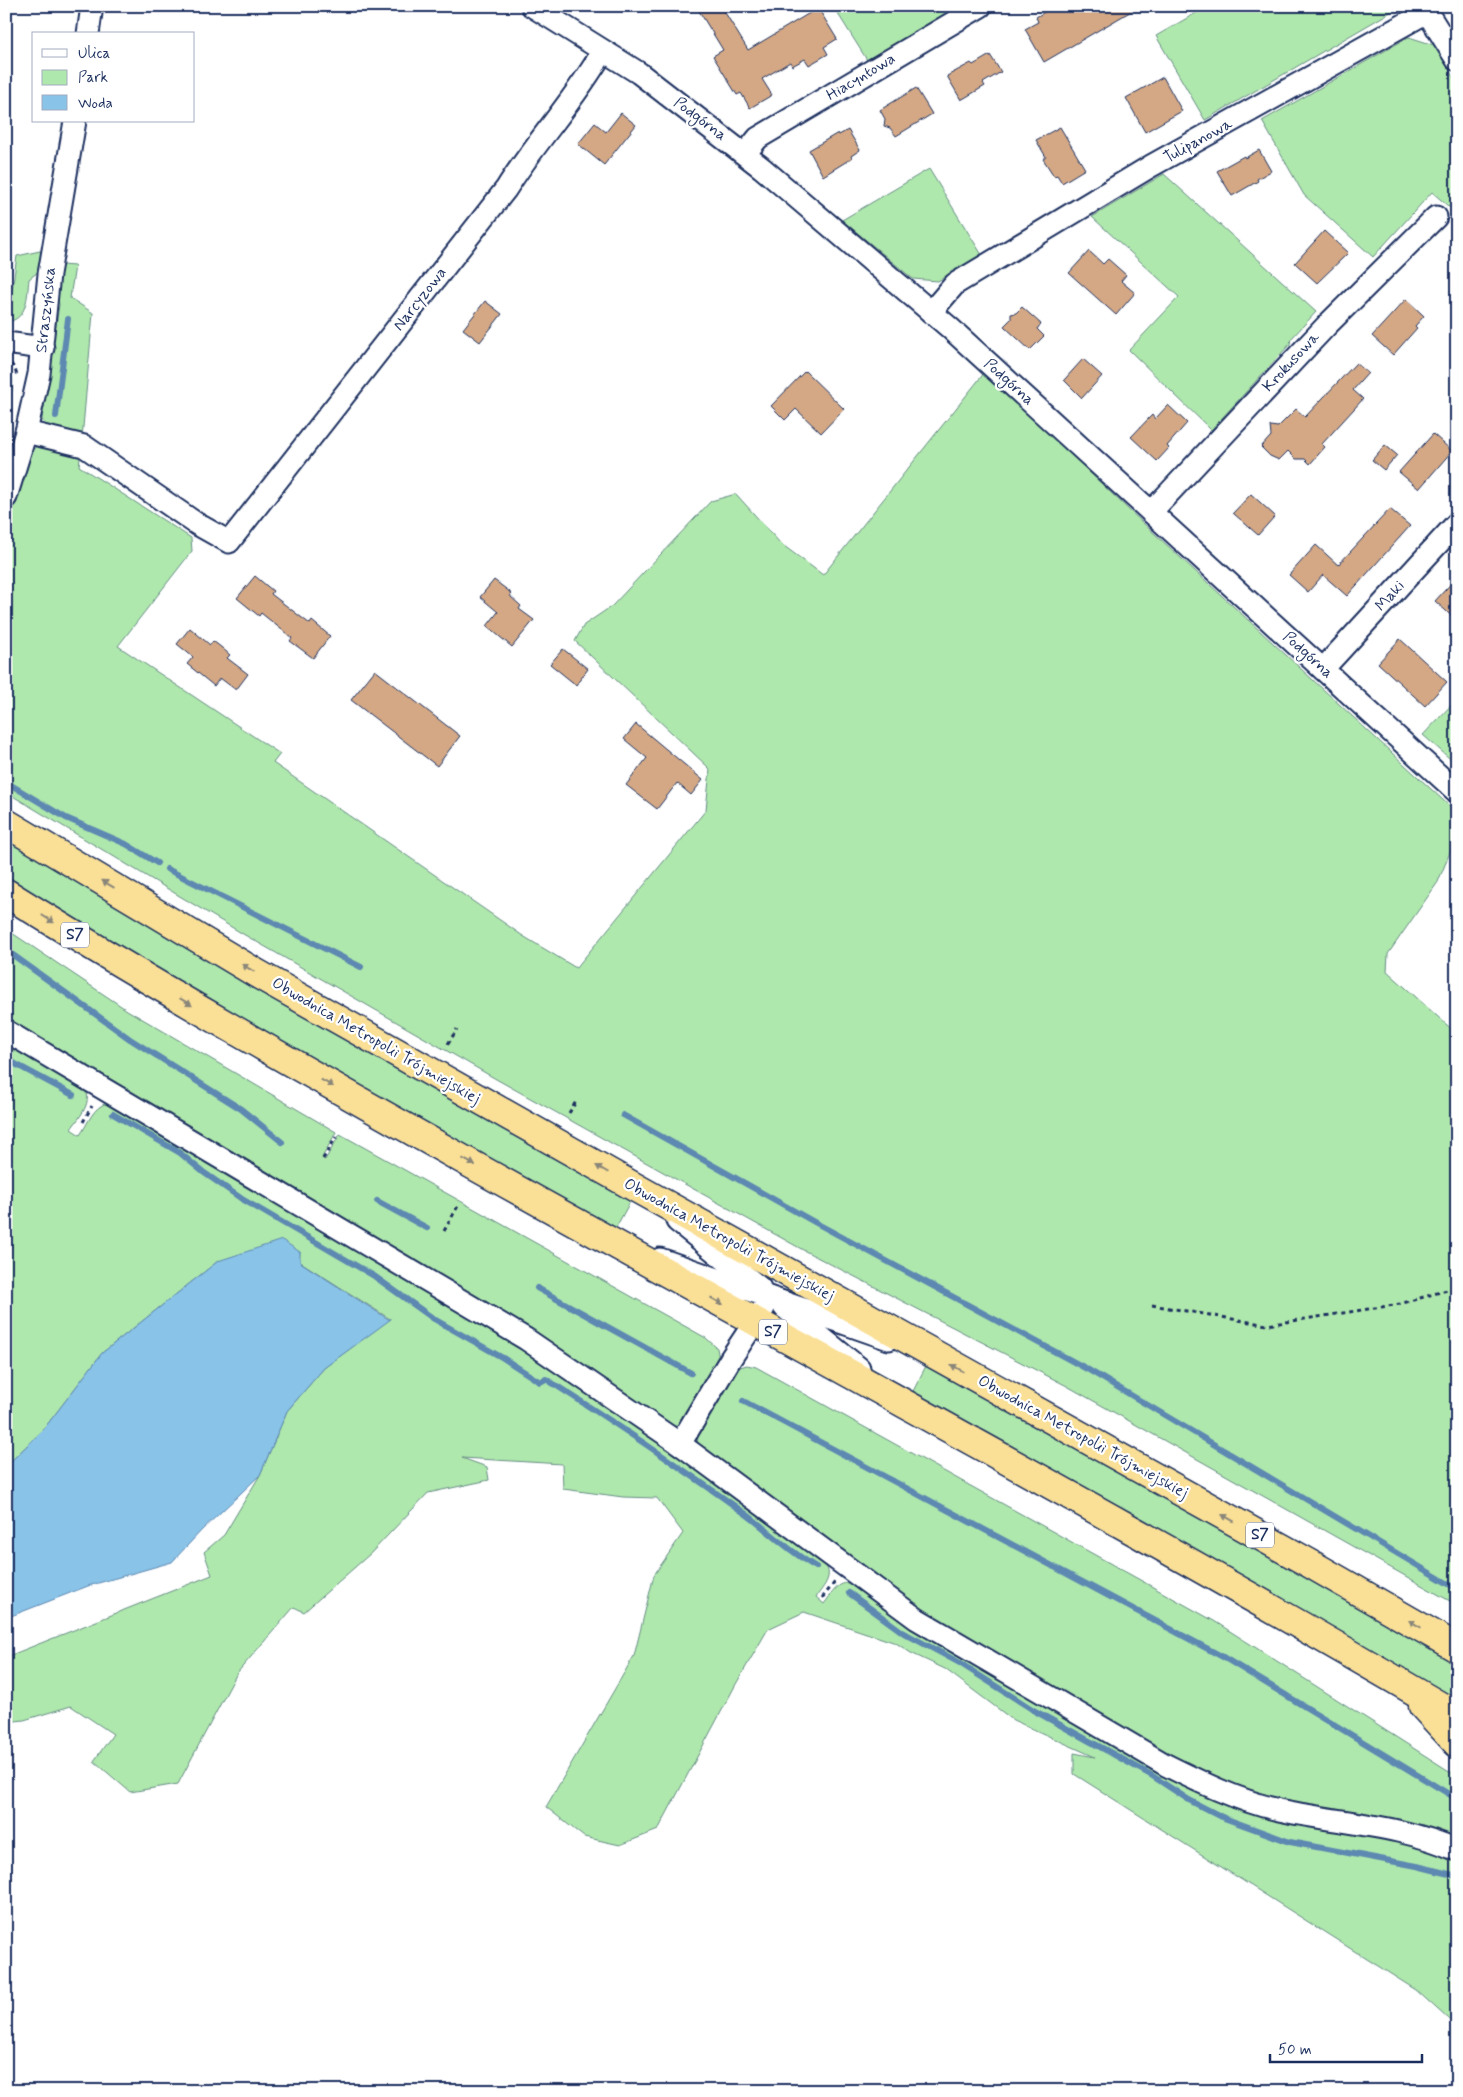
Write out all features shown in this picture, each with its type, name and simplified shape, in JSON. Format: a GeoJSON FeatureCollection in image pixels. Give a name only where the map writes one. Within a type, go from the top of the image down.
{"type":"FeatureCollection","features":[{"type":"Feature","properties":{"kind":"highway","name":"Obwodnica Metropolii Trójmiejskiej"},"geometry":{"type":"LineString","coordinates":[[6,823],[256,973],[934,1355],[1309,1563],[1457,1648]]}},
{"type":"Feature","properties":{"kind":"highway","name":"S7"},"geometry":{"type":"LineString","coordinates":[[6,893],[221,1023],[608,1241],[1154,1542],[1457,1716]]}},
{"type":"Feature","properties":{"kind":"highway"},"geometry":{"type":"LineString","coordinates":[[1403,1684],[1457,1743]]}},
{"type":"Feature","properties":{"kind":"street"},"geometry":{"type":"LineString","coordinates":[[88,32],[92,6]]}},
{"type":"Feature","properties":{"kind":"street","name":"Podgórna"},"geometry":{"type":"LineString","coordinates":[[532,6],[638,73],[745,154],[931,312],[1457,792]]}},
{"type":"Feature","properties":{"kind":"street","name":"Hiacyntowa"},"geometry":{"type":"LineString","coordinates":[[745,154],[758,138],[980,6]]}},
{"type":"Feature","properties":{"kind":"street","name":"Tulipanowa"},"geometry":{"type":"LineString","coordinates":[[931,312],[955,284],[1151,166],[1427,12],[1457,60]]}},
{"type":"Feature","properties":{"kind":"street","name":"Narcyzowa"},"geometry":{"type":"LineString","coordinates":[[26,432],[84,446],[197,524],[229,542],[506,189],[523,163],[588,78],[603,51]]}},
{"type":"Feature","properties":{"kind":"street","name":"Straszyńska"},"geometry":{"type":"LineString","coordinates":[[6,497],[26,432],[43,348],[49,274],[75,122]]}},
{"type":"Feature","properties":{"kind":"street","name":"Krokusowa"},"geometry":{"type":"LineString","coordinates":[[1151,512],[1328,324],[1436,217]]}},
{"type":"Feature","properties":{"kind":"street"},"geometry":{"type":"LineString","coordinates":[[6,343],[43,348]]}},
{"type":"Feature","properties":{"kind":"street","name":"Maki"},"geometry":{"type":"LineString","coordinates":[[1323,669],[1457,523]]}},
{"type":"Feature","properties":{"kind":"street"},"geometry":{"type":"LineString","coordinates":[[6,1031],[526,1339],[680,1444],[917,1619],[1166,1765],[1199,1782],[1274,1809],[1393,1830],[1457,1850]]}},
{"type":"Feature","properties":{"kind":"street"},"geometry":{"type":"LineString","coordinates":[[638,1189],[905,1406]]}},
{"type":"Feature","properties":{"kind":"street"},"geometry":{"type":"LineString","coordinates":[[608,1241],[934,1355]]}},
{"type":"Feature","properties":{"kind":"street"},"geometry":{"type":"LineString","coordinates":[[680,1444],[771,1297]]}},
{"type":"Feature","properties":{"kind":"path"},"geometry":{"type":"LineString","coordinates":[[448,1044],[457,1029]]}},
{"type":"Feature","properties":{"kind":"path"},"geometry":{"type":"LineString","coordinates":[[569,1113],[576,1100]]}},
{"type":"Feature","properties":{"kind":"path"},"geometry":{"type":"LineString","coordinates":[[323,1159],[336,1137]]}},
{"type":"Feature","properties":{"kind":"path"},"geometry":{"type":"LineString","coordinates":[[444,1232],[458,1206]]}},
{"type":"Feature","properties":{"kind":"path"},"geometry":{"type":"LineString","coordinates":[[1152,1305],[1267,1325],[1400,1304],[1457,1287]]}},
{"type":"Feature","properties":{"kind":"green space"},"geometry":{"type":"Polygon","coordinates":[[[833,6],[949,6],[953,9],[867,60],[833,6]]]}},
{"type":"Feature","properties":{"kind":"green space"},"geometry":{"type":"Polygon","coordinates":[[[1208,6],[1401,6],[1205,120],[1156,36],[1208,6]]]}},
{"type":"Feature","properties":{"kind":"green space"},"geometry":{"type":"Polygon","coordinates":[[[1409,37],[1434,45],[1457,83],[1457,214],[1432,192],[1373,257],[1304,195],[1262,121],[1409,37]]]}},
{"type":"Feature","properties":{"kind":"green space"},"geometry":{"type":"Polygon","coordinates":[[[929,169],[982,255],[938,281],[913,279],[842,220],[929,169]]]}},
{"type":"Feature","properties":{"kind":"green space"},"geometry":{"type":"Polygon","coordinates":[[[1164,174],[1316,312],[1291,339],[1290,344],[1211,430],[1129,350],[1179,297],[1092,217],[1164,174]]]}},
{"type":"Feature","properties":{"kind":"green space"},"geometry":{"type":"Polygon","coordinates":[[[40,251],[45,252],[43,268],[29,279],[25,306],[19,317],[6,322],[6,306],[10,303],[17,256],[40,251]]]}},
{"type":"Feature","properties":{"kind":"green space"},"geometry":{"type":"Polygon","coordinates":[[[59,255],[63,255],[61,265],[75,266],[70,298],[93,313],[82,439],[46,428],[42,419],[59,305],[55,278],[59,255]]]}},
{"type":"Feature","properties":{"kind":"green space"},"geometry":{"type":"Polygon","coordinates":[[[6,366],[10,371],[13,381],[8,407],[6,407],[6,366]]]}},
{"type":"Feature","properties":{"kind":"green space"},"geometry":{"type":"Polygon","coordinates":[[[985,372],[1129,510],[1457,813],[1457,835],[1438,882],[1388,954],[1387,971],[1457,1034],[1457,1605],[1067,1386],[805,1251],[496,1079],[243,934],[6,792],[6,528],[31,455],[37,445],[81,450],[79,466],[191,538],[192,551],[118,646],[280,754],[273,763],[523,936],[576,968],[706,810],[710,769],[575,641],[584,625],[612,606],[711,501],[736,494],[780,543],[823,575],[985,372]]]}},
{"type":"Feature","properties":{"kind":"green space"},"geometry":{"type":"Polygon","coordinates":[[[1457,699],[1457,765],[1423,735],[1457,699]]]}},
{"type":"Feature","properties":{"kind":"green space"},"geometry":{"type":"Polygon","coordinates":[[[6,839],[247,983],[631,1200],[614,1231],[232,1014],[6,879],[6,839]]]}},
{"type":"Feature","properties":{"kind":"green space"},"geometry":{"type":"Polygon","coordinates":[[[6,929],[127,1010],[336,1132],[322,1158],[325,1160],[340,1134],[706,1338],[717,1348],[719,1359],[679,1425],[672,1427],[6,1022],[6,929]]]}},
{"type":"Feature","properties":{"kind":"green space"},"geometry":{"type":"Polygon","coordinates":[[[6,1040],[84,1086],[87,1092],[87,1103],[82,1114],[71,1129],[80,1135],[98,1108],[108,1103],[516,1344],[645,1432],[823,1562],[828,1571],[828,1576],[825,1585],[816,1597],[824,1604],[832,1592],[839,1586],[852,1583],[958,1655],[1318,1826],[1416,1845],[1457,1860],[1457,2027],[1416,1990],[1074,1774],[1074,1753],[1095,1757],[1013,1720],[945,1669],[911,1653],[896,1643],[804,1612],[768,1629],[736,1684],[658,1830],[620,1845],[584,1837],[546,1807],[634,1656],[654,1575],[683,1533],[657,1498],[623,1497],[563,1489],[562,1464],[462,1458],[487,1467],[489,1480],[428,1493],[371,1553],[304,1612],[294,1607],[237,1673],[178,1784],[130,1792],[94,1761],[113,1734],[71,1706],[24,1720],[6,1722],[6,1657],[212,1575],[204,1552],[224,1535],[260,1475],[287,1411],[324,1368],[390,1319],[299,1261],[300,1252],[218,1261],[102,1353],[43,1430],[6,1466],[6,1040]]]}},
{"type":"Feature","properties":{"kind":"green space"},"geometry":{"type":"Polygon","coordinates":[[[927,1364],[1457,1663],[1457,1701],[911,1395],[927,1364]]]}},
{"type":"Feature","properties":{"kind":"green space"},"geometry":{"type":"Polygon","coordinates":[[[747,1365],[756,1367],[1214,1621],[1457,1776],[1457,1843],[1282,1803],[1198,1773],[929,1619],[697,1446],[698,1435],[734,1372],[740,1367],[747,1365]]]}},
{"type":"Feature","properties":{"kind":"water"},"geometry":{"type":"Polygon","coordinates":[[[282,1240],[300,1252],[300,1262],[388,1319],[391,1319],[324,1368],[287,1411],[260,1475],[202,1530],[172,1562],[88,1586],[6,1618],[6,1466],[43,1430],[102,1353],[218,1261],[282,1240]]]}},
{"type":"Feature","properties":{"kind":"building"},"geometry":{"type":"Polygon","coordinates":[[[696,6],[721,6],[748,50],[818,8],[837,39],[824,47],[828,54],[809,65],[805,59],[792,66],[790,62],[762,79],[772,95],[750,108],[741,93],[737,95],[713,56],[723,50],[696,6]]]}},
{"type":"Feature","properties":{"kind":"building"},"geometry":{"type":"Polygon","coordinates":[[[1055,6],[1140,6],[1044,62],[1025,29],[1038,22],[1036,17],[1055,6]]]}},
{"type":"Feature","properties":{"kind":"building"},"geometry":{"type":"Polygon","coordinates":[[[990,55],[1001,72],[983,83],[985,86],[961,100],[947,76],[971,63],[973,65],[990,55]]]}},
{"type":"Feature","properties":{"kind":"building"},"geometry":{"type":"Polygon","coordinates":[[[1163,77],[1182,111],[1145,132],[1126,98],[1163,77]]]}},
{"type":"Feature","properties":{"kind":"building"},"geometry":{"type":"Polygon","coordinates":[[[916,88],[932,114],[896,136],[890,128],[884,126],[885,119],[880,110],[916,88]]]}},
{"type":"Feature","properties":{"kind":"building"},"geometry":{"type":"Polygon","coordinates":[[[621,113],[636,125],[604,165],[578,144],[595,123],[606,132],[621,113]]]}},
{"type":"Feature","properties":{"kind":"building"},"geometry":{"type":"Polygon","coordinates":[[[1060,127],[1085,169],[1062,183],[1057,175],[1054,176],[1043,159],[1046,157],[1036,140],[1060,127]]]}},
{"type":"Feature","properties":{"kind":"building"},"geometry":{"type":"Polygon","coordinates":[[[848,130],[860,150],[851,156],[852,158],[823,176],[809,150],[838,133],[839,135],[848,130]]]}},
{"type":"Feature","properties":{"kind":"building"},"geometry":{"type":"Polygon","coordinates":[[[1259,150],[1271,171],[1232,196],[1217,171],[1259,150]]]}},
{"type":"Feature","properties":{"kind":"building"},"geometry":{"type":"Polygon","coordinates":[[[1324,231],[1348,253],[1317,283],[1295,263],[1324,231]]]}},
{"type":"Feature","properties":{"kind":"building"},"geometry":{"type":"Polygon","coordinates":[[[1089,251],[1103,264],[1108,259],[1126,275],[1121,281],[1135,293],[1116,315],[1069,273],[1089,251]]]}},
{"type":"Feature","properties":{"kind":"building"},"geometry":{"type":"Polygon","coordinates":[[[1406,299],[1424,316],[1415,326],[1417,328],[1393,355],[1372,336],[1406,299]]]}},
{"type":"Feature","properties":{"kind":"building"},"geometry":{"type":"Polygon","coordinates":[[[485,301],[502,314],[480,342],[463,329],[485,301]]]}},
{"type":"Feature","properties":{"kind":"building"},"geometry":{"type":"Polygon","coordinates":[[[1022,307],[1041,324],[1037,329],[1044,336],[1030,350],[1004,326],[1011,319],[1011,314],[1016,313],[1022,307]]]}},
{"type":"Feature","properties":{"kind":"building"},"geometry":{"type":"Polygon","coordinates":[[[1083,359],[1102,376],[1082,398],[1064,380],[1083,359]]]}},
{"type":"Feature","properties":{"kind":"building"},"geometry":{"type":"Polygon","coordinates":[[[1356,363],[1368,373],[1353,390],[1363,399],[1322,444],[1325,447],[1310,464],[1305,459],[1296,459],[1288,451],[1279,460],[1270,456],[1261,447],[1271,436],[1270,426],[1278,427],[1296,409],[1305,417],[1356,363]]]}},
{"type":"Feature","properties":{"kind":"building"},"geometry":{"type":"Polygon","coordinates":[[[805,371],[844,409],[821,433],[796,409],[785,420],[771,406],[805,371]]]}},
{"type":"Feature","properties":{"kind":"building"},"geometry":{"type":"Polygon","coordinates":[[[1168,405],[1187,423],[1157,461],[1131,437],[1152,415],[1155,419],[1168,405]]]}},
{"type":"Feature","properties":{"kind":"building"},"geometry":{"type":"Polygon","coordinates":[[[1433,434],[1452,451],[1419,489],[1399,472],[1433,434]]]}},
{"type":"Feature","properties":{"kind":"building"},"geometry":{"type":"Polygon","coordinates":[[[1385,445],[1397,455],[1384,470],[1372,460],[1385,445]]]}},
{"type":"Feature","properties":{"kind":"building"},"geometry":{"type":"Polygon","coordinates":[[[1251,494],[1275,516],[1258,535],[1233,513],[1251,494]]]}},
{"type":"Feature","properties":{"kind":"building"},"geometry":{"type":"Polygon","coordinates":[[[1390,509],[1410,526],[1347,596],[1323,575],[1308,592],[1289,575],[1316,545],[1338,565],[1390,509]]]}},
{"type":"Feature","properties":{"kind":"building"},"geometry":{"type":"Polygon","coordinates":[[[255,576],[273,591],[271,594],[310,624],[312,621],[330,636],[313,658],[290,641],[292,638],[261,613],[259,616],[237,598],[255,576]]]}},
{"type":"Feature","properties":{"kind":"building"},"geometry":{"type":"Polygon","coordinates":[[[1457,577],[1457,621],[1435,601],[1457,577]]]}},
{"type":"Feature","properties":{"kind":"building"},"geometry":{"type":"Polygon","coordinates":[[[494,580],[510,592],[511,597],[521,606],[519,609],[534,620],[512,647],[487,626],[498,612],[480,597],[494,580]]]}},
{"type":"Feature","properties":{"kind":"building"},"geometry":{"type":"Polygon","coordinates":[[[190,628],[210,645],[213,641],[222,648],[230,655],[227,658],[248,674],[236,690],[220,678],[214,686],[187,664],[193,657],[177,644],[190,628]]]}},
{"type":"Feature","properties":{"kind":"building"},"geometry":{"type":"Polygon","coordinates":[[[1400,639],[1447,682],[1425,706],[1378,663],[1400,639]]]}},
{"type":"Feature","properties":{"kind":"building"},"geometry":{"type":"Polygon","coordinates":[[[563,649],[588,669],[576,685],[550,664],[563,649]]]}},
{"type":"Feature","properties":{"kind":"building"},"geometry":{"type":"Polygon","coordinates":[[[375,670],[460,736],[437,766],[351,700],[375,670]]]}},
{"type":"Feature","properties":{"kind":"building"},"geometry":{"type":"Polygon","coordinates":[[[636,724],[703,780],[691,795],[677,783],[657,809],[626,785],[647,758],[624,739],[636,724]]]}},
{"type":"Feature","properties":{"kind":"waterway"},"geometry":{"type":"LineString","coordinates":[[56,416],[68,319]]}},
{"type":"Feature","properties":{"kind":"waterway"},"geometry":{"type":"LineString","coordinates":[[6,782],[66,818],[126,844],[157,863]]}},
{"type":"Feature","properties":{"kind":"waterway"},"geometry":{"type":"LineString","coordinates":[[167,869],[361,967]]}},
{"type":"Feature","properties":{"kind":"waterway"},"geometry":{"type":"LineString","coordinates":[[6,950],[130,1039],[241,1109],[282,1142]]}},
{"type":"Feature","properties":{"kind":"waterway"},"geometry":{"type":"LineString","coordinates":[[6,1059],[73,1095]]}},
{"type":"Feature","properties":{"kind":"waterway"},"geometry":{"type":"LineString","coordinates":[[113,1114],[180,1153],[203,1172],[242,1199],[374,1276],[434,1319],[503,1358],[540,1382],[546,1379],[571,1395],[721,1496],[797,1555],[816,1567]]}},
{"type":"Feature","properties":{"kind":"waterway"},"geometry":{"type":"LineString","coordinates":[[623,1115],[816,1223],[1087,1369],[1457,1589]]}},
{"type":"Feature","properties":{"kind":"waterway"},"geometry":{"type":"LineString","coordinates":[[377,1201],[427,1228]]}},
{"type":"Feature","properties":{"kind":"waterway"},"geometry":{"type":"LineString","coordinates":[[537,1288],[691,1373]]}},
{"type":"Feature","properties":{"kind":"waterway"},"geometry":{"type":"LineString","coordinates":[[743,1401],[1223,1657],[1457,1799]]}},
{"type":"Feature","properties":{"kind":"waterway"},"geometry":{"type":"LineString","coordinates":[[849,1593],[904,1633],[958,1662],[1035,1711],[1151,1775],[1189,1800],[1224,1818],[1290,1842],[1417,1866],[1457,1876]]}}]}
